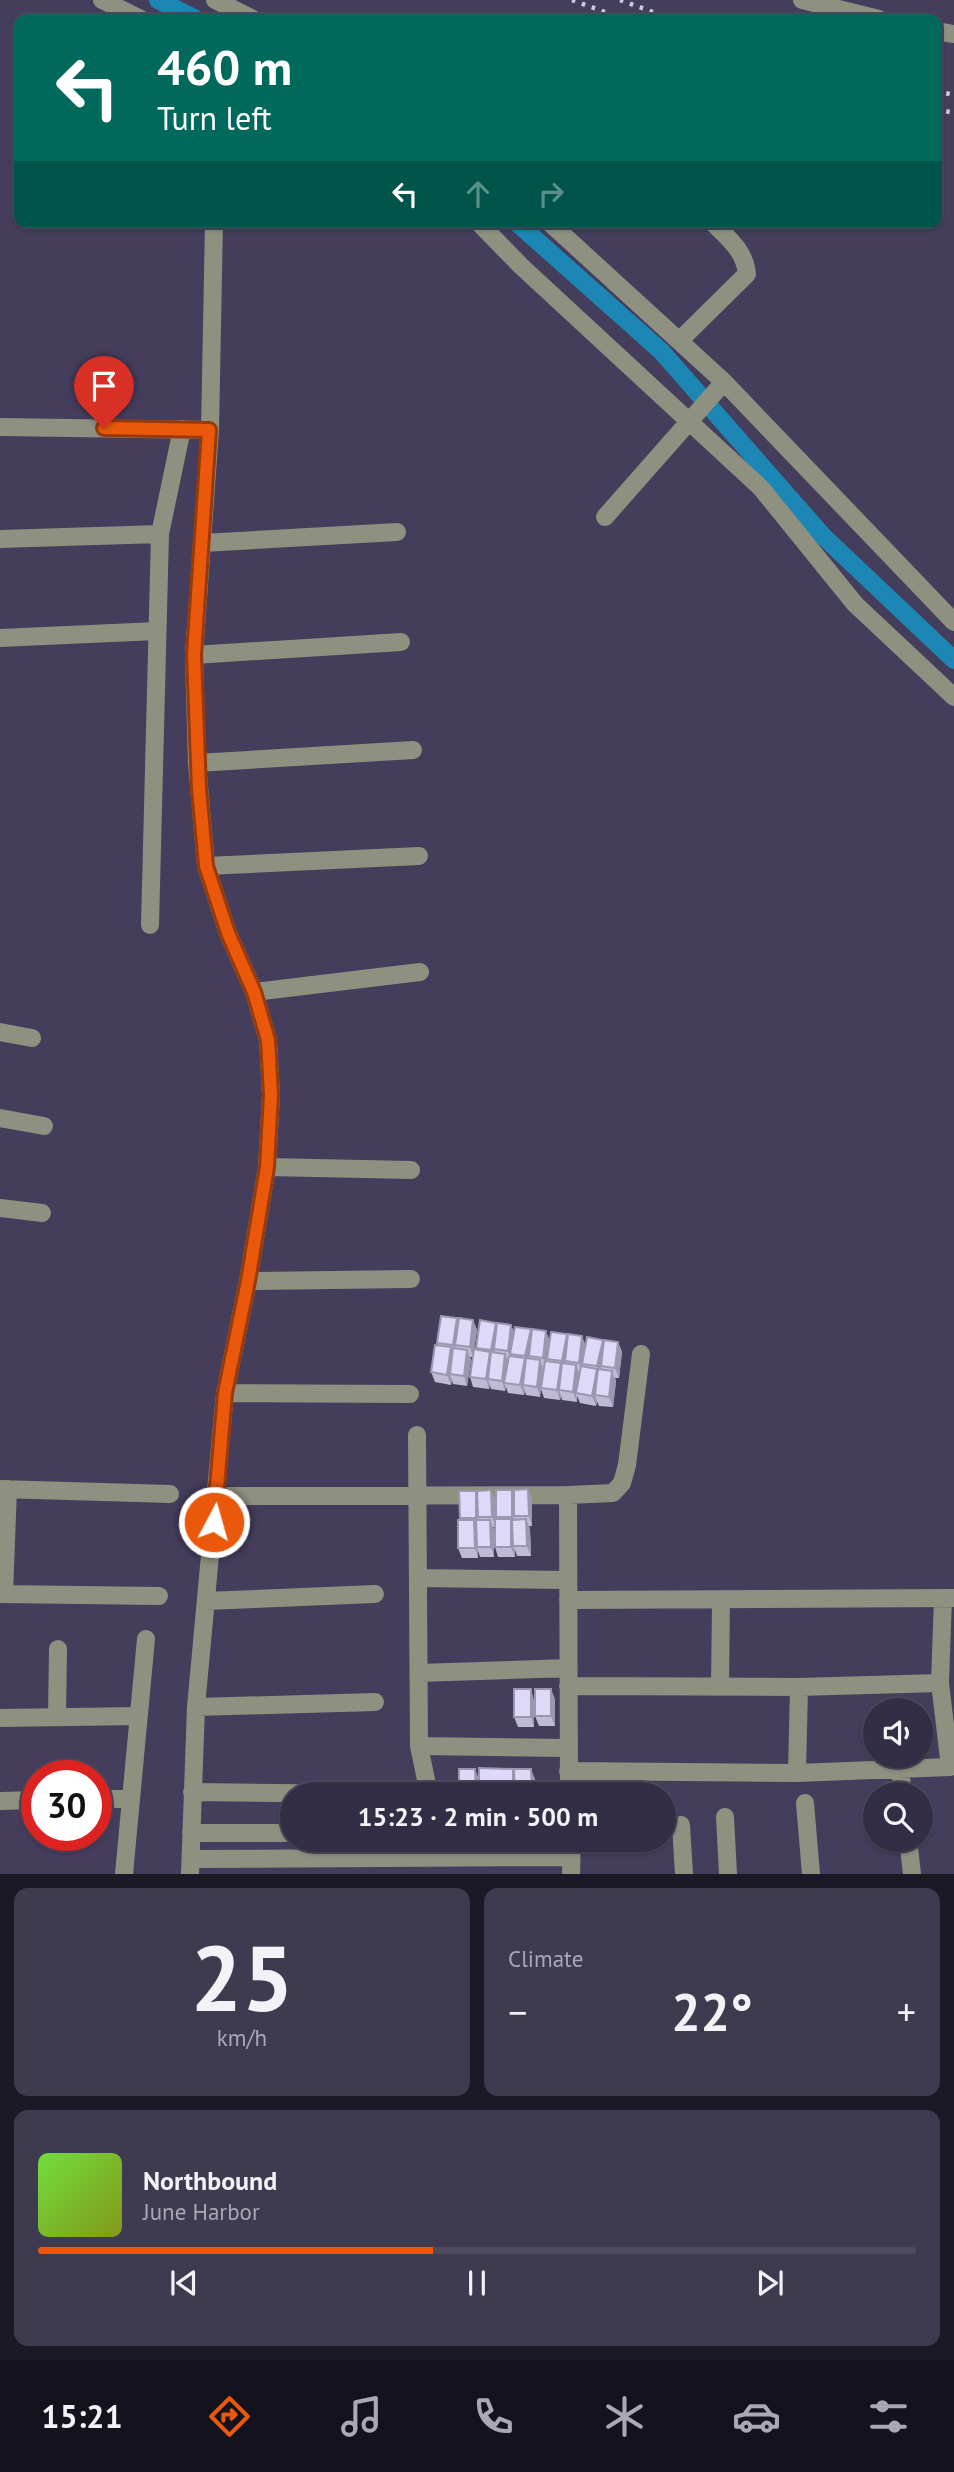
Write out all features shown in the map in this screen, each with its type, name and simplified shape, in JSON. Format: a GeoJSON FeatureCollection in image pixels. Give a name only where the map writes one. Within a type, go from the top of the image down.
{"type":"FeatureCollection","features":[{"type":"Feature","properties":{"kind":"street"},"geometry":{"type":"LineString","coordinates":[[102,0],[131,14]]}},
{"type":"Feature","properties":{"kind":"street"},"geometry":{"type":"LineString","coordinates":[[215,0],[243,14]]}},
{"type":"Feature","properties":{"kind":"street"},"geometry":{"type":"LineString","coordinates":[[802,0],[859,14]]}},
{"type":"Feature","properties":{"kind":"street"},"geometry":{"type":"LineString","coordinates":[[213,228],[196,429],[203,542],[194,655],[197,763],[206,866],[228,933],[254,992],[268,1040],[271,1095],[267,1167],[248,1281],[225,1393],[196,1707],[191,1866],[439,1858],[571,1857]]}},
{"type":"Feature","properties":{"kind":"street"},"geometry":{"type":"LineString","coordinates":[[484,228],[521,266],[695,414],[761,488],[855,604],[954,697]]}},
{"type":"Feature","properties":{"kind":"street"},"geometry":{"type":"LineString","coordinates":[[556,228],[680,341],[954,622]]}},
{"type":"Feature","properties":{"kind":"street"},"geometry":{"type":"LineString","coordinates":[[680,341],[747,274],[746,260],[718,228]]}},
{"type":"Feature","properties":{"kind":"street"},"geometry":{"type":"LineString","coordinates":[[605,517],[721,386]]}},
{"type":"Feature","properties":{"kind":"street"},"geometry":{"type":"LineString","coordinates":[[0,427],[196,429]]}},
{"type":"Feature","properties":{"kind":"street"},"geometry":{"type":"LineString","coordinates":[[150,925],[160,534],[196,429]]}},
{"type":"Feature","properties":{"kind":"street"},"geometry":{"type":"LineString","coordinates":[[203,542],[397,532]]}},
{"type":"Feature","properties":{"kind":"street"},"geometry":{"type":"LineString","coordinates":[[0,539],[160,534]]}},
{"type":"Feature","properties":{"kind":"street"},"geometry":{"type":"LineString","coordinates":[[0,638],[157,631]]}},
{"type":"Feature","properties":{"kind":"street"},"geometry":{"type":"LineString","coordinates":[[194,655],[401,642]]}},
{"type":"Feature","properties":{"kind":"street"},"geometry":{"type":"LineString","coordinates":[[197,763],[413,750]]}},
{"type":"Feature","properties":{"kind":"street"},"geometry":{"type":"LineString","coordinates":[[206,866],[419,856]]}},
{"type":"Feature","properties":{"kind":"street"},"geometry":{"type":"LineString","coordinates":[[254,992],[420,972]]}},
{"type":"Feature","properties":{"kind":"street"},"geometry":{"type":"LineString","coordinates":[[0,1032],[32,1038]]}},
{"type":"Feature","properties":{"kind":"street"},"geometry":{"type":"LineString","coordinates":[[0,1118],[44,1126]]}},
{"type":"Feature","properties":{"kind":"street"},"geometry":{"type":"LineString","coordinates":[[267,1167],[411,1170]]}},
{"type":"Feature","properties":{"kind":"street"},"geometry":{"type":"LineString","coordinates":[[0,1208],[42,1213]]}},
{"type":"Feature","properties":{"kind":"street"},"geometry":{"type":"LineString","coordinates":[[248,1281],[411,1279]]}},
{"type":"Feature","properties":{"kind":"street"},"geometry":{"type":"LineString","coordinates":[[217,1496],[613,1493],[622,1483],[627,1465],[641,1353]]}},
{"type":"Feature","properties":{"kind":"street"},"geometry":{"type":"LineString","coordinates":[[225,1393],[410,1394]]}},
{"type":"Feature","properties":{"kind":"street"},"geometry":{"type":"LineString","coordinates":[[417,1435],[419,1746],[426,1782]]}},
{"type":"Feature","properties":{"kind":"street"},"geometry":{"type":"LineString","coordinates":[[159,1596],[2,1594],[4,1489],[170,1494]]}},
{"type":"Feature","properties":{"kind":"street"},"geometry":{"type":"LineString","coordinates":[[568,1495],[568,1782]]}},
{"type":"Feature","properties":{"kind":"street"},"geometry":{"type":"LineString","coordinates":[[418,1578],[568,1580]]}},
{"type":"Feature","properties":{"kind":"street"},"geometry":{"type":"LineString","coordinates":[[206,1601],[375,1594]]}},
{"type":"Feature","properties":{"kind":"street"},"geometry":{"type":"LineString","coordinates":[[568,1600],[948,1598],[940,1683],[952,1767],[797,1773],[568,1772]]}},
{"type":"Feature","properties":{"kind":"street"},"geometry":{"type":"LineString","coordinates":[[720,1687],[721,1599]]}},
{"type":"Feature","properties":{"kind":"street"},"geometry":{"type":"LineString","coordinates":[[124,1874],[146,1639]]}},
{"type":"Feature","properties":{"kind":"street"},"geometry":{"type":"LineString","coordinates":[[57,1717],[58,1649]]}},
{"type":"Feature","properties":{"kind":"street"},"geometry":{"type":"LineString","coordinates":[[419,1673],[568,1677],[720,1687],[940,1683]]}},
{"type":"Feature","properties":{"kind":"street"},"geometry":{"type":"LineString","coordinates":[[797,1773],[799,1687]]}},
{"type":"Feature","properties":{"kind":"street"},"geometry":{"type":"LineString","coordinates":[[196,1707],[375,1702]]}},
{"type":"Feature","properties":{"kind":"street"},"geometry":{"type":"LineString","coordinates":[[0,1717],[139,1716]]}},
{"type":"Feature","properties":{"kind":"street"},"geometry":{"type":"LineString","coordinates":[[419,1746],[568,1748]]}},
{"type":"Feature","properties":{"kind":"street"},"geometry":{"type":"LineString","coordinates":[[900,1769],[902,1782]]}},
{"type":"Feature","properties":{"kind":"street"},"geometry":{"type":"LineString","coordinates":[[192,1792],[280,1793]]}},
{"type":"Feature","properties":{"kind":"street"},"geometry":{"type":"LineString","coordinates":[[112,1799],[131,1799]]}},
{"type":"Feature","properties":{"kind":"street"},"geometry":{"type":"LineString","coordinates":[[0,1801],[21,1800]]}},
{"type":"Feature","properties":{"kind":"street"},"geometry":{"type":"LineString","coordinates":[[805,1803],[811,1874]]}},
{"type":"Feature","properties":{"kind":"street"},"geometry":{"type":"LineString","coordinates":[[725,1817],[728,1874]]}},
{"type":"Feature","properties":{"kind":"street"},"geometry":{"type":"LineString","coordinates":[[681,1825],[684,1874]]}},
{"type":"Feature","properties":{"kind":"street"},"geometry":{"type":"LineString","coordinates":[[191,1833],[280,1833]]}},
{"type":"Feature","properties":{"kind":"street"},"geometry":{"type":"LineString","coordinates":[[439,1852],[439,1858]]}},
{"type":"Feature","properties":{"kind":"street"},"geometry":{"type":"LineString","coordinates":[[909,1852],[912,1874]]}},
{"type":"Feature","properties":{"kind":"building"},"geometry":{"type":"Polygon","coordinates":[[[441,1316],[457,1318],[453,1345],[437,1343],[441,1316]]]}},
{"type":"Feature","properties":{"kind":"building"},"geometry":{"type":"Polygon","coordinates":[[[459,1318],[473,1320],[470,1347],[455,1345],[459,1318]]]}},
{"type":"Feature","properties":{"kind":"building"},"geometry":{"type":"Polygon","coordinates":[[[480,1320],[496,1323],[491,1350],[476,1348],[480,1320]]]}},
{"type":"Feature","properties":{"kind":"building"},"geometry":{"type":"Polygon","coordinates":[[[497,1323],[511,1325],[508,1351],[494,1349],[497,1323]]]}},
{"type":"Feature","properties":{"kind":"building"},"geometry":{"type":"Polygon","coordinates":[[[515,1327],[531,1329],[525,1356],[510,1354],[515,1327]]]}},
{"type":"Feature","properties":{"kind":"building"},"geometry":{"type":"Polygon","coordinates":[[[532,1329],[546,1331],[543,1358],[529,1356],[532,1329]]]}},
{"type":"Feature","properties":{"kind":"building"},"geometry":{"type":"Polygon","coordinates":[[[551,1332],[567,1334],[562,1361],[547,1359],[551,1332]]]}},
{"type":"Feature","properties":{"kind":"building"},"geometry":{"type":"Polygon","coordinates":[[[568,1334],[582,1336],[579,1363],[565,1361],[568,1334]]]}},
{"type":"Feature","properties":{"kind":"building"},"geometry":{"type":"Polygon","coordinates":[[[587,1337],[603,1340],[597,1366],[582,1364],[587,1337]]]}},
{"type":"Feature","properties":{"kind":"building"},"geometry":{"type":"Polygon","coordinates":[[[604,1340],[618,1342],[615,1368],[601,1366],[604,1340]]]}},
{"type":"Feature","properties":{"kind":"building"},"geometry":{"type":"Polygon","coordinates":[[[435,1345],[451,1347],[447,1375],[431,1372],[435,1345]]]}},
{"type":"Feature","properties":{"kind":"building"},"geometry":{"type":"Polygon","coordinates":[[[453,1348],[467,1350],[464,1376],[450,1374],[453,1348]]]}},
{"type":"Feature","properties":{"kind":"building"},"geometry":{"type":"Polygon","coordinates":[[[474,1349],[490,1352],[486,1379],[470,1377],[474,1349]]]}},
{"type":"Feature","properties":{"kind":"building"},"geometry":{"type":"Polygon","coordinates":[[[491,1352],[505,1354],[502,1381],[488,1379],[491,1352]]]}},
{"type":"Feature","properties":{"kind":"building"},"geometry":{"type":"Polygon","coordinates":[[[509,1356],[525,1358],[520,1385],[504,1383],[509,1356]]]}},
{"type":"Feature","properties":{"kind":"building"},"geometry":{"type":"Polygon","coordinates":[[[526,1358],[540,1360],[537,1387],[523,1385],[526,1358]]]}},
{"type":"Feature","properties":{"kind":"building"},"geometry":{"type":"Polygon","coordinates":[[[545,1361],[561,1363],[557,1390],[541,1388],[545,1361]]]}},
{"type":"Feature","properties":{"kind":"building"},"geometry":{"type":"Polygon","coordinates":[[[562,1363],[576,1365],[573,1392],[559,1390],[562,1363]]]}},
{"type":"Feature","properties":{"kind":"building"},"geometry":{"type":"Polygon","coordinates":[[[581,1366],[597,1369],[592,1396],[576,1393],[581,1366]]]}},
{"type":"Feature","properties":{"kind":"building"},"geometry":{"type":"Polygon","coordinates":[[[598,1369],[612,1371],[609,1397],[595,1395],[598,1369]]]}},
{"type":"Feature","properties":{"kind":"building"},"geometry":{"type":"Polygon","coordinates":[[[528,1489],[529,1516],[514,1516],[514,1490],[528,1489]]]}},
{"type":"Feature","properties":{"kind":"building"},"geometry":{"type":"Polygon","coordinates":[[[491,1490],[492,1517],[478,1517],[477,1491],[491,1490]]]}},
{"type":"Feature","properties":{"kind":"building"},"geometry":{"type":"Polygon","coordinates":[[[496,1490],[512,1490],[512,1517],[496,1517],[496,1490]]]}},
{"type":"Feature","properties":{"kind":"building"},"geometry":{"type":"Polygon","coordinates":[[[459,1491],[476,1491],[476,1518],[460,1518],[459,1491]]]}},
{"type":"Feature","properties":{"kind":"building"},"geometry":{"type":"Polygon","coordinates":[[[495,1519],[511,1519],[511,1547],[495,1547],[495,1519]]]}},
{"type":"Feature","properties":{"kind":"building"},"geometry":{"type":"Polygon","coordinates":[[[526,1519],[527,1546],[513,1546],[512,1520],[526,1519]]]}},
{"type":"Feature","properties":{"kind":"building"},"geometry":{"type":"Polygon","coordinates":[[[458,1520],[474,1520],[475,1548],[458,1548],[458,1520]]]}},
{"type":"Feature","properties":{"kind":"building"},"geometry":{"type":"Polygon","coordinates":[[[476,1520],[490,1520],[491,1547],[477,1547],[476,1520]]]}},
{"type":"Feature","properties":{"kind":"building"},"geometry":{"type":"Polygon","coordinates":[[[514,1689],[531,1689],[531,1717],[514,1717],[514,1689]]]}},
{"type":"Feature","properties":{"kind":"building"},"geometry":{"type":"Polygon","coordinates":[[[535,1689],[551,1689],[551,1716],[535,1716],[535,1689]]]}},
{"type":"Feature","properties":{"kind":"building"},"geometry":{"type":"Polygon","coordinates":[[[479,1768],[513,1769],[513,1782],[479,1782],[479,1768]]]}},
{"type":"Feature","properties":{"kind":"building"},"geometry":{"type":"Polygon","coordinates":[[[459,1769],[475,1769],[476,1782],[459,1782],[459,1769]]]}},
{"type":"Feature","properties":{"kind":"building"},"geometry":{"type":"Polygon","coordinates":[[[514,1769],[531,1769],[532,1782],[515,1782],[514,1769]]]}},
{"type":"Feature","properties":{"kind":"waterway"},"geometry":{"type":"LineString","coordinates":[[158,0],[186,14]]}},
{"type":"Feature","properties":{"kind":"waterway"},"geometry":{"type":"LineString","coordinates":[[523,228],[661,351],[823,536],[954,660]]}},
{"type":"Feature","properties":{"kind":"railway"},"geometry":{"type":"LineString","coordinates":[[572,0],[610,14]]}},
{"type":"Feature","properties":{"kind":"railway"},"geometry":{"type":"LineString","coordinates":[[620,0],[658,14]]}},
{"type":"Feature","properties":{"kind":"railway"},"geometry":{"type":"LineString","coordinates":[[942,92],[954,95]]}},
{"type":"Feature","properties":{"kind":"railway"},"geometry":{"type":"LineString","coordinates":[[942,110],[954,113]]}},
{"type":"Feature","properties":{"kind":"route"},"geometry":{"type":"LineString","coordinates":[[104,428],[209,430],[194,655],[197,763],[206,866],[228,933],[254,992],[268,1040],[271,1095],[267,1167],[248,1281],[225,1393],[214,1522]]}}]}
